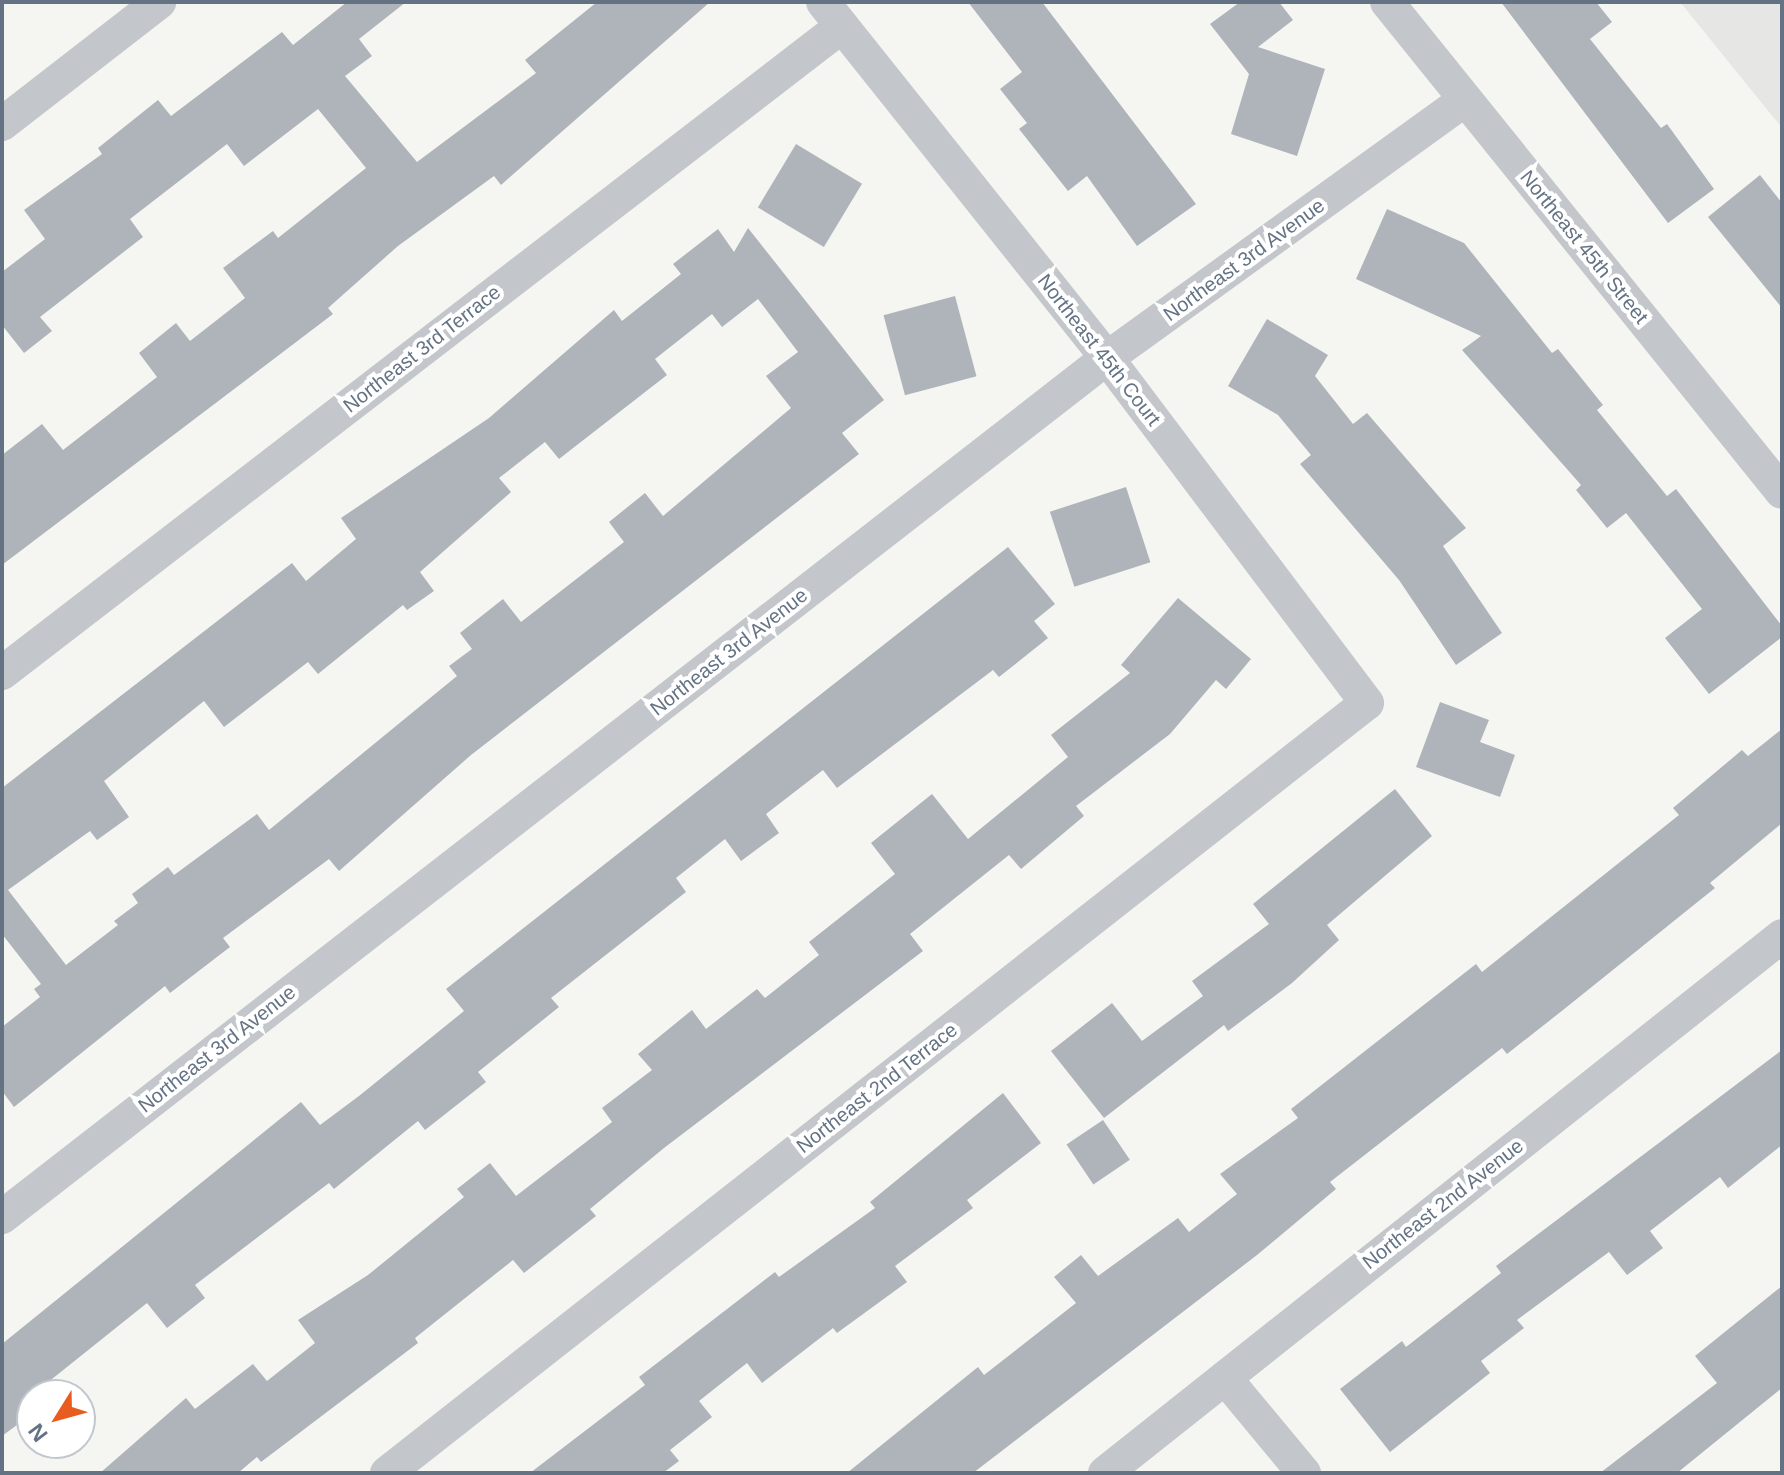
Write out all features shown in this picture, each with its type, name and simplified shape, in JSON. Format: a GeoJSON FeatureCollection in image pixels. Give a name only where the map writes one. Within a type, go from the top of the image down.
{"type":"FeatureCollection","features":[{"type":"Feature","properties":{"kind":"street"},"geometry":{"type":"LineString","coordinates":[[2,124],[159,2]]}},
{"type":"Feature","properties":{"kind":"street","name":"Northeast 45th Street"},"geometry":{"type":"LineString","coordinates":[[1387,2],[1782,492]]}},
{"type":"Feature","properties":{"kind":"street","name":"Northeast 45th Court"},"geometry":{"type":"LineString","coordinates":[[832,14],[1107,358],[1367,703]]}},
{"type":"Feature","properties":{"kind":"street","name":"Northeast 3rd Terrace"},"geometry":{"type":"LineString","coordinates":[[2,673],[832,14]]}},
{"type":"Feature","properties":{"kind":"street","name":"Northeast 3rd Avenue"},"geometry":{"type":"LineString","coordinates":[[2,1217],[1107,358],[1465,100]]}},
{"type":"Feature","properties":{"kind":"street","name":"Northeast 2nd Terrace"},"geometry":{"type":"LineString","coordinates":[[387,1473],[1367,703]]}},
{"type":"Feature","properties":{"kind":"street","name":"Northeast 2nd Avenue"},"geometry":{"type":"LineString","coordinates":[[1105,1473],[1782,936]]}},
{"type":"Feature","properties":{"kind":"street"},"geometry":{"type":"LineString","coordinates":[[1225,1378],[1304,1473]]}},
{"type":"Feature","properties":{"kind":"shaded area"},"geometry":{"type":"Polygon","coordinates":[[[1680,2],[1782,2],[1782,128],[1680,2]]]}},
{"type":"Feature","properties":{"kind":"building"},"geometry":{"type":"Polygon","coordinates":[[[347,2],[406,2],[359,39],[372,56],[345,76],[417,162],[536,73],[525,60],[597,2],[710,2],[501,185],[494,176],[398,246],[328,308],[333,314],[2,565],[2,455],[42,424],[63,450],[157,377],[139,353],[176,323],[190,341],[245,298],[223,268],[273,231],[278,238],[366,168],[318,109],[244,166],[227,144],[130,219],[143,237],[40,317],[52,331],[24,353],[2,325],[2,272],[45,239],[24,210],[102,154],[98,148],[158,100],[171,116],[282,32],[293,45],[347,2]]]}},
{"type":"Feature","properties":{"kind":"building"},"geometry":{"type":"Polygon","coordinates":[[[968,2],[1042,2],[1196,204],[1137,246],[1087,176],[1068,191],[1019,129],[1027,123],[1000,89],[1022,72],[968,2]]]}},
{"type":"Feature","properties":{"kind":"building"},"geometry":{"type":"Polygon","coordinates":[[[1240,2],[1279,2],[1293,20],[1258,47],[1325,69],[1297,156],[1231,134],[1249,74],[1210,24],[1240,2]]]}},
{"type":"Feature","properties":{"kind":"building"},"geometry":{"type":"Polygon","coordinates":[[[1501,2],[1596,2],[1612,22],[1590,39],[1661,128],[1667,124],[1714,189],[1668,223],[1501,2]]]}},
{"type":"Feature","properties":{"kind":"building"},"geometry":{"type":"Polygon","coordinates":[[[796,144],[862,184],[824,247],[758,207],[796,144]]]}},
{"type":"Feature","properties":{"kind":"building"},"geometry":{"type":"Polygon","coordinates":[[[1760,175],[1782,203],[1782,308],[1708,217],[1760,175]]]}},
{"type":"Feature","properties":{"kind":"building"},"geometry":{"type":"Polygon","coordinates":[[[1387,209],[1464,243],[1552,353],[1558,349],[1603,405],[1597,410],[1667,496],[1676,489],[1782,626],[1782,637],[1709,694],[1665,638],[1702,609],[1626,513],[1607,528],[1576,490],[1581,485],[1462,350],[1481,336],[1356,279],[1387,209]]]}},
{"type":"Feature","properties":{"kind":"building"},"geometry":{"type":"Polygon","coordinates":[[[748,228],[884,400],[842,433],[859,454],[471,755],[339,871],[329,859],[223,938],[230,947],[170,993],[165,986],[14,1107],[2,1091],[2,1027],[40,997],[34,989],[41,984],[2,934],[2,788],[292,563],[306,581],[356,539],[341,518],[489,418],[614,310],[622,321],[681,274],[673,264],[718,229],[734,252],[748,228]],[[758,299],[722,327],[712,314],[655,359],[667,375],[559,459],[545,442],[499,478],[511,492],[420,572],[434,591],[407,610],[403,605],[318,674],[308,662],[224,727],[204,701],[104,781],[129,817],[97,840],[90,831],[8,890],[66,965],[118,925],[114,921],[138,903],[132,894],[168,867],[174,875],[257,814],[269,830],[457,676],[449,666],[472,649],[460,633],[503,599],[521,622],[624,542],[609,522],[645,493],[663,516],[791,408],[766,376],[798,352],[758,299]]]}},
{"type":"Feature","properties":{"kind":"building"},"geometry":{"type":"Polygon","coordinates":[[[955,296],[976,376],[905,395],[884,315],[955,296]]]}},
{"type":"Feature","properties":{"kind":"building"},"geometry":{"type":"Polygon","coordinates":[[[1267,319],[1328,355],[1315,376],[1353,424],[1367,413],[1466,528],[1443,546],[1502,633],[1456,665],[1399,580],[1300,464],[1311,455],[1278,415],[1228,386],[1267,319]]]}},
{"type":"Feature","properties":{"kind":"building"},"geometry":{"type":"Polygon","coordinates":[[[1126,487],[1150,562],[1074,587],[1050,512],[1126,487]]]}},
{"type":"Feature","properties":{"kind":"building"},"geometry":{"type":"Polygon","coordinates":[[[1008,547],[1055,604],[1034,621],[1048,638],[999,677],[993,670],[837,788],[823,770],[766,814],[779,833],[741,861],[725,839],[676,878],[686,892],[551,998],[559,1007],[478,1072],[486,1082],[425,1130],[418,1121],[334,1189],[329,1183],[195,1285],[205,1298],[167,1328],[147,1303],[52,1379],[16,1379],[16,1426],[2,1436],[2,1344],[301,1102],[320,1125],[359,1096],[464,1011],[446,989],[1008,547]]]}},
{"type":"Feature","properties":{"kind":"building"},"geometry":{"type":"Polygon","coordinates":[[[1178,598],[1251,659],[1226,689],[1216,680],[1170,734],[1076,806],[1084,816],[1021,869],[1009,855],[910,934],[923,951],[664,1148],[590,1209],[596,1216],[524,1273],[513,1260],[415,1338],[418,1343],[261,1462],[257,1457],[238,1473],[100,1473],[186,1398],[195,1409],[253,1364],[267,1381],[315,1343],[298,1320],[368,1275],[464,1197],[457,1189],[490,1163],[516,1196],[612,1122],[602,1108],[652,1070],[638,1054],[692,1010],[706,1029],[757,989],[765,998],[819,955],[809,942],[895,874],[871,843],[932,794],[968,839],[1068,757],[1051,735],[1130,673],[1121,665],[1178,598]]]}},
{"type":"Feature","properties":{"kind":"building"},"geometry":{"type":"Polygon","coordinates":[[[1440,702],[1489,720],[1480,742],[1515,755],[1500,797],[1416,767],[1440,702]]]}},
{"type":"Feature","properties":{"kind":"building"},"geometry":{"type":"Polygon","coordinates":[[[1782,729],[1782,823],[1710,883],[1715,888],[1563,1010],[1507,1054],[1502,1048],[1330,1182],[1336,1189],[1257,1255],[973,1473],[847,1473],[978,1367],[984,1375],[1076,1303],[1054,1277],[1081,1255],[1098,1276],[1178,1218],[1189,1232],[1237,1194],[1220,1174],[1298,1118],[1291,1109],[1476,964],[1482,972],[1679,815],[1673,808],[1742,750],[1748,756],[1782,729]]]}},
{"type":"Feature","properties":{"kind":"building"},"geometry":{"type":"Polygon","coordinates":[[[1395,789],[1432,836],[1327,925],[1339,940],[1292,983],[1228,1031],[1224,1025],[1104,1118],[1051,1051],[1112,1003],[1142,1041],[1203,996],[1192,981],[1269,924],[1253,904],[1395,789]]]}},
{"type":"Feature","properties":{"kind":"building"},"geometry":{"type":"Polygon","coordinates":[[[1782,1050],[1782,1145],[1728,1188],[1720,1177],[1650,1231],[1663,1248],[1627,1275],[1609,1252],[1517,1320],[1524,1328],[1481,1361],[1490,1373],[1390,1452],[1340,1389],[1402,1341],[1406,1347],[1501,1273],[1496,1266],[1782,1050]]]}},
{"type":"Feature","properties":{"kind":"building"},"geometry":{"type":"Polygon","coordinates":[[[1003,1093],[1041,1143],[967,1200],[973,1208],[895,1266],[907,1282],[837,1333],[833,1328],[762,1383],[747,1363],[699,1401],[712,1417],[670,1450],[679,1461],[663,1473],[530,1473],[645,1385],[639,1377],[775,1272],[779,1277],[875,1208],[870,1202],[1003,1093]]]}},
{"type":"Feature","properties":{"kind":"building"},"geometry":{"type":"Polygon","coordinates":[[[1103,1120],[1130,1160],[1093,1184],[1067,1145],[1103,1120]]]}},
{"type":"Feature","properties":{"kind":"building"},"geometry":{"type":"Polygon","coordinates":[[[1782,1286],[1782,1388],[1677,1473],[1600,1473],[1717,1383],[1695,1356],[1782,1286]]]}}]}
